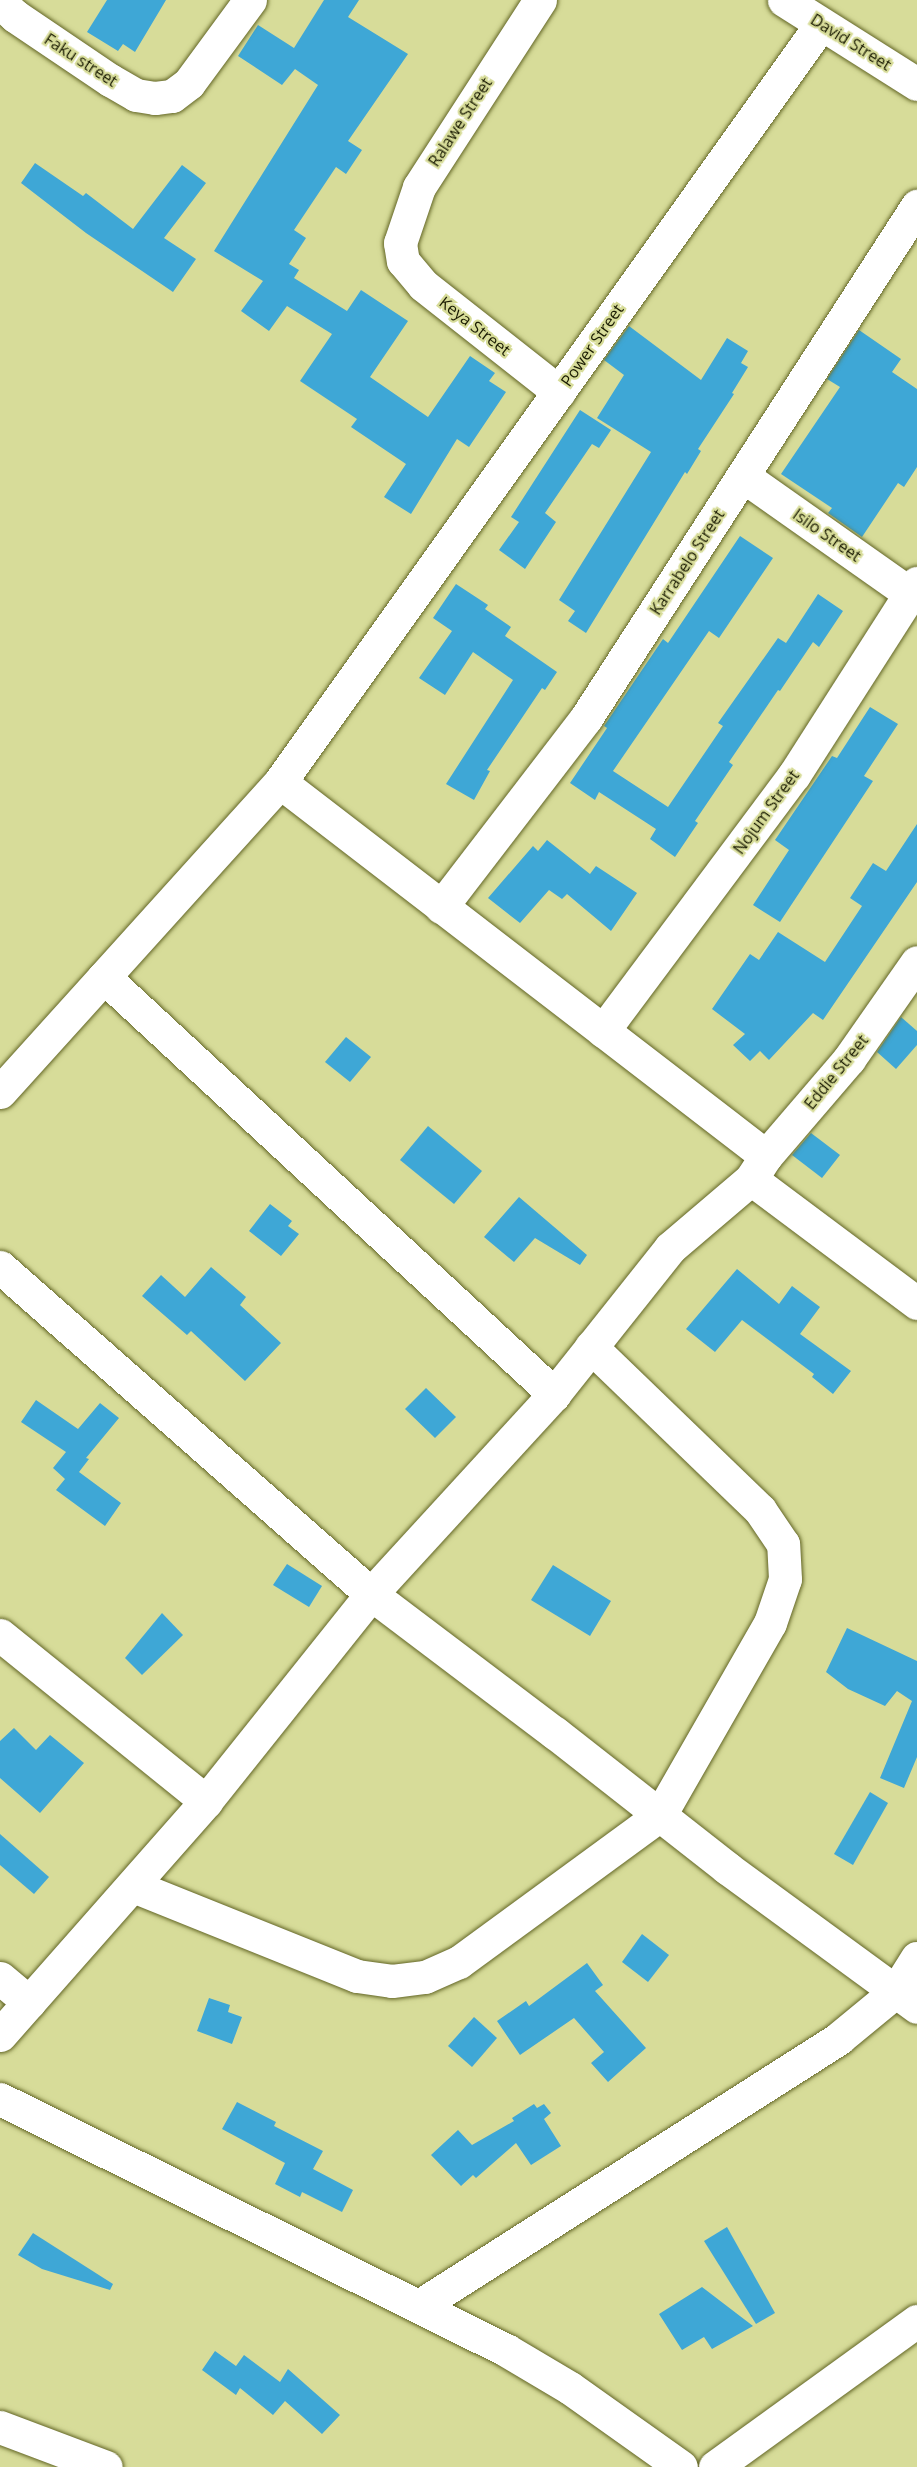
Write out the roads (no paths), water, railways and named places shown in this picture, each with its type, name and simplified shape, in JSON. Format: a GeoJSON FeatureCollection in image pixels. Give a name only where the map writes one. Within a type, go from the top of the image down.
{"type":"FeatureCollection","features":[{"type":"Feature","properties":{"kind":"street","name":"Faku street"},"geometry":{"type":"LineString","coordinates":[[2,0],[4,6],[15,16],[136,95],[155,98],[172,96],[189,83],[250,0]]}},
{"type":"Feature","properties":{"kind":"street","name":"Ralawe Street"},"geometry":{"type":"LineString","coordinates":[[401,253],[403,228],[419,187],[540,0]]}},
{"type":"Feature","properties":{"kind":"street","name":"David Street"},"geometry":{"type":"LineString","coordinates":[[784,0],[917,84]]}},
{"type":"Feature","properties":{"kind":"street","name":"Power Street"},"geometry":{"type":"LineString","coordinates":[[0,1092],[280,782],[821,24]]}},
{"type":"Feature","properties":{"kind":"street","name":"Karrabelo Street"},"geometry":{"type":"LineString","coordinates":[[441,907],[586,718],[917,206]]}},
{"type":"Feature","properties":{"kind":"street","name":"Keya Street"},"geometry":{"type":"LineString","coordinates":[[401,253],[403,261],[423,285],[559,392]]}},
{"type":"Feature","properties":{"kind":"street","name":"Isilo Street"},"geometry":{"type":"LineString","coordinates":[[743,476],[913,589]]}},
{"type":"Feature","properties":{"kind":"street","name":"Nojum Street"},"geometry":{"type":"LineString","coordinates":[[603,1031],[794,775],[913,589]]}},
{"type":"Feature","properties":{"kind":"street"},"geometry":{"type":"LineString","coordinates":[[280,782],[603,1031],[917,1303]]}},
{"type":"Feature","properties":{"kind":"street","name":"Eddie Street"},"geometry":{"type":"LineString","coordinates":[[0,2035],[207,1801],[371,1594],[554,1394],[670,1248],[759,1167],[849,1059],[917,962]]}},
{"type":"Feature","properties":{"kind":"street"},"geometry":{"type":"LineString","coordinates":[[104,977],[554,1394]]}},
{"type":"Feature","properties":{"kind":"street"},"geometry":{"type":"LineString","coordinates":[[0,1267],[371,1594],[727,1868],[907,1999]]}},
{"type":"Feature","properties":{"kind":"street"},"geometry":{"type":"LineString","coordinates":[[133,1886],[357,1976],[392,1981],[414,1979],[426,1977],[459,1962],[660,1815],[770,1623],[785,1578],[783,1544],[760,1510],[591,1347]]}},
{"type":"Feature","properties":{"kind":"street"},"geometry":{"type":"LineString","coordinates":[[0,1635],[207,1801]]}},
{"type":"Feature","properties":{"kind":"street"},"geometry":{"type":"LineString","coordinates":[[419,2306],[771,2079],[907,1999],[917,1958]]}},
{"type":"Feature","properties":{"kind":"street"},"geometry":{"type":"LineString","coordinates":[[0,1978],[29,2002]]}},
{"type":"Feature","properties":{"kind":"street"},"geometry":{"type":"LineString","coordinates":[[0,2099],[506,2350],[570,2388],[681,2467]]}},
{"type":"Feature","properties":{"kind":"street"},"geometry":{"type":"LineString","coordinates":[[715,2467],[917,2321]]}},
{"type":"Feature","properties":{"kind":"street"},"geometry":{"type":"LineString","coordinates":[[0,2427],[106,2467]]}}]}
